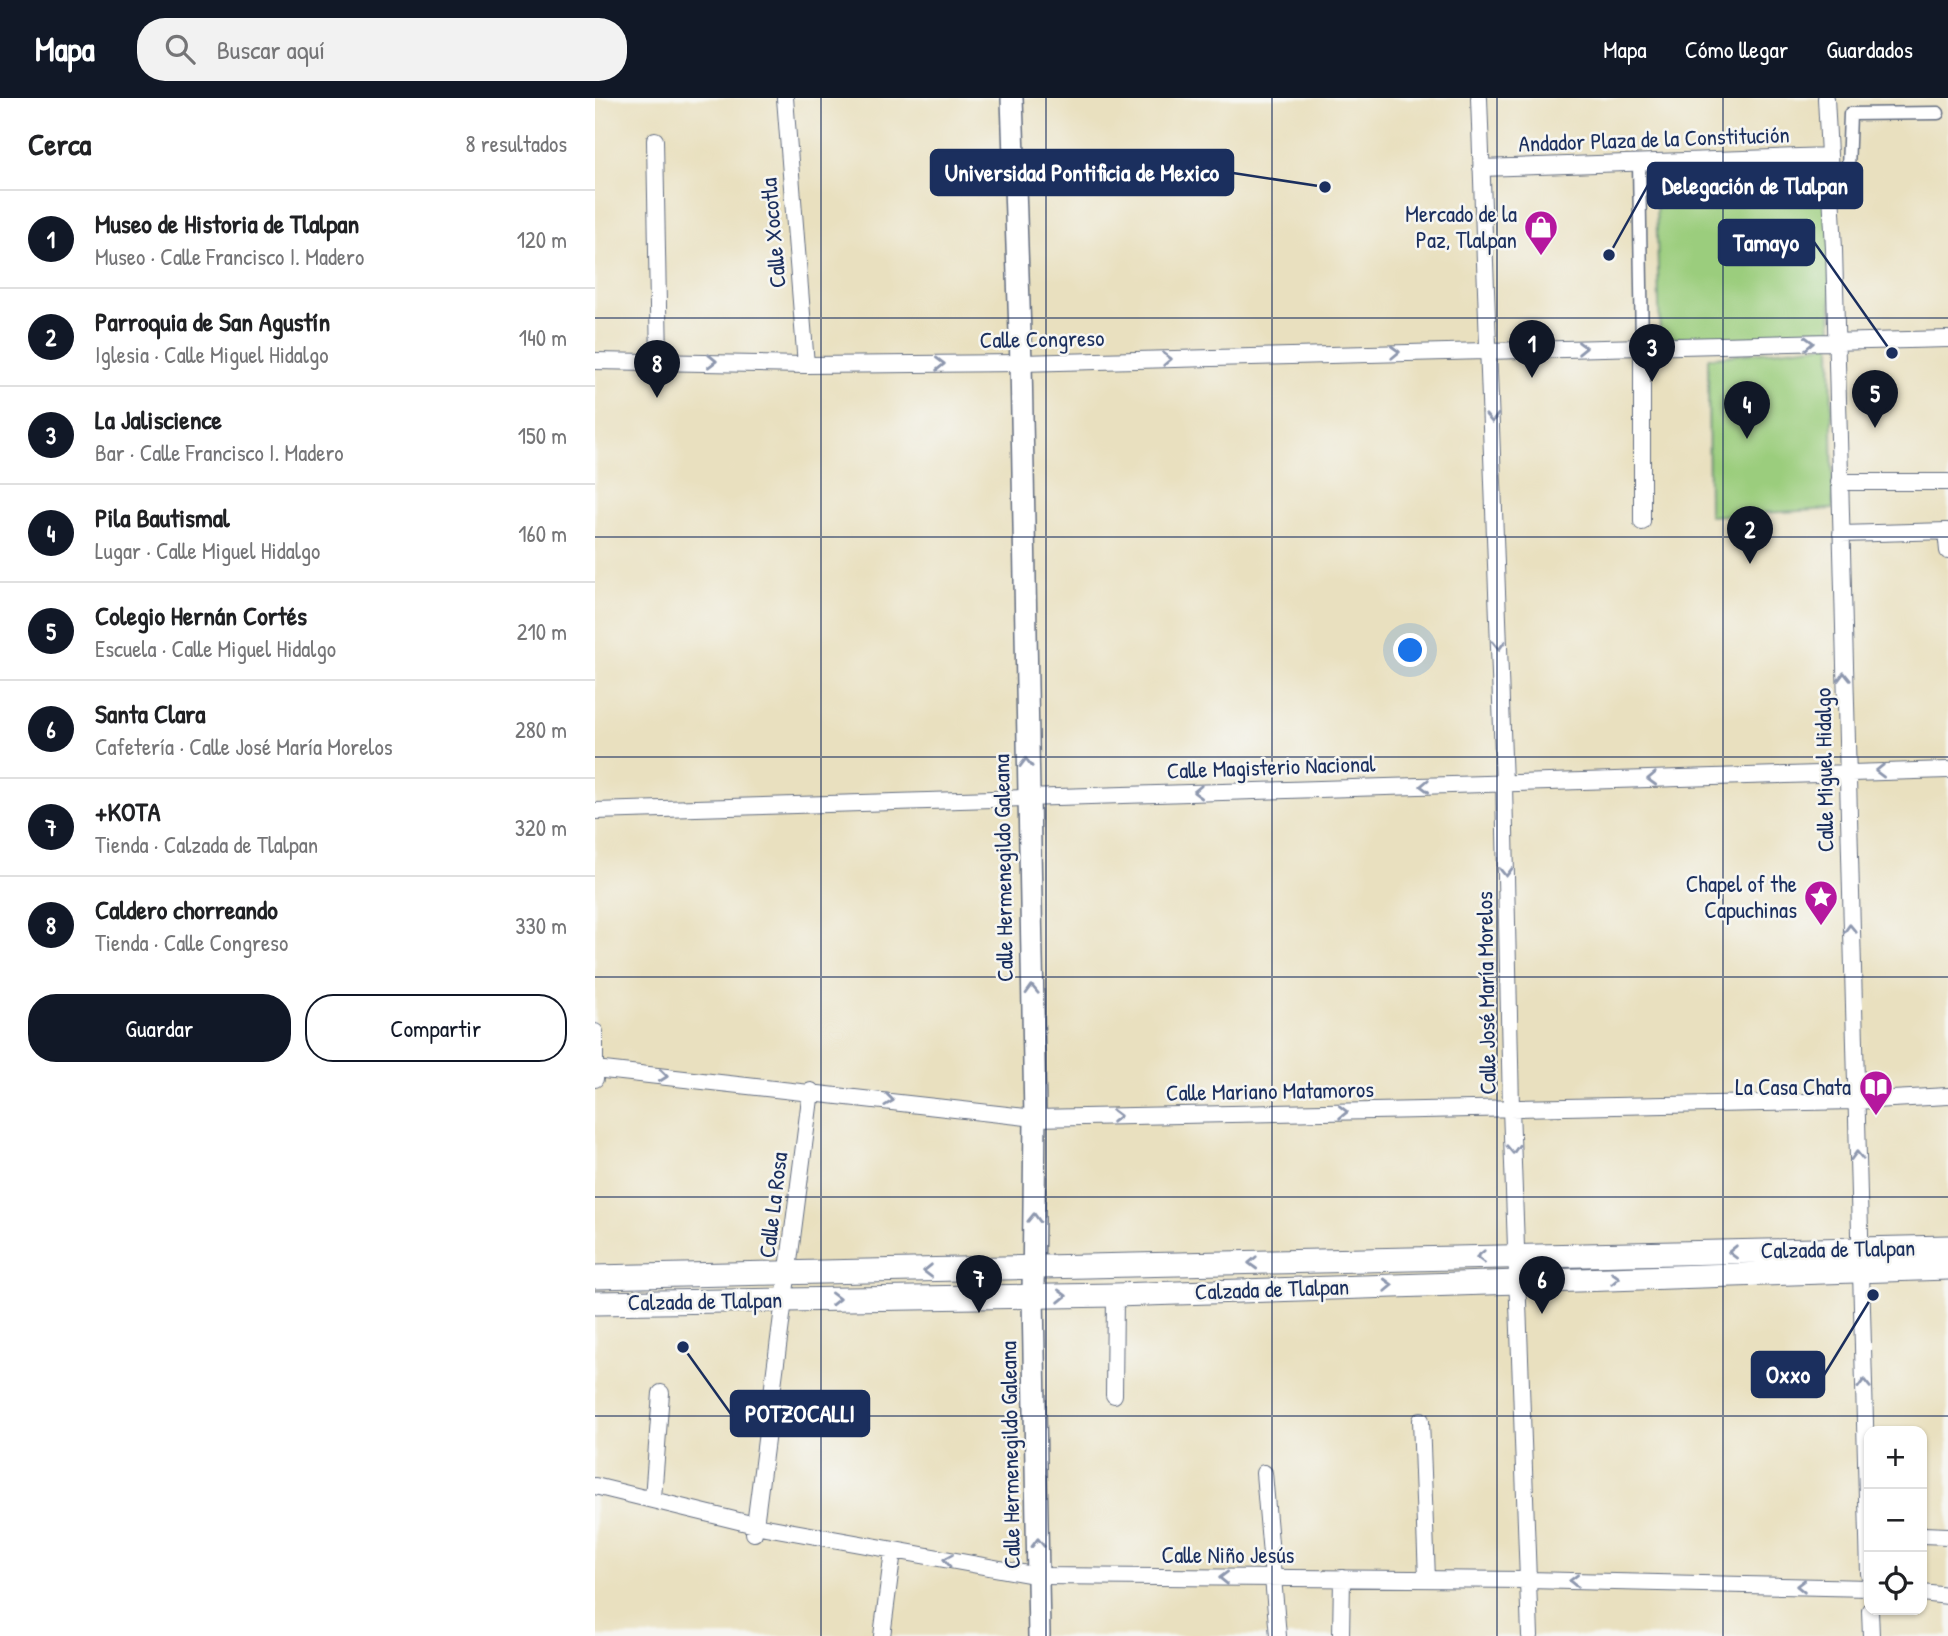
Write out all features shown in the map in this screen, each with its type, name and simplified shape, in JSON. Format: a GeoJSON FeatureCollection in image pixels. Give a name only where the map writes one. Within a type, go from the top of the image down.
{"type":"FeatureCollection","features":[{"type":"Feature","properties":{"kind":"main road","name":"Calzada de Tlalpan"},"geometry":{"type":"LineString","coordinates":[[595,1303],[1115,1295],[1518,1281],[1861,1260],[1948,1247]]}},
{"type":"Feature","properties":{"kind":"main road","name":"Calzada de Tlalpan"},"geometry":{"type":"LineString","coordinates":[[595,1277],[1516,1256],[1861,1260],[1948,1268]]}},
{"type":"Feature","properties":{"kind":"street","name":"Calle Xocotla"},"geometry":{"type":"LineString","coordinates":[[785,98],[806,365]]}},
{"type":"Feature","properties":{"kind":"street","name":"Calle Hermenegildo Galeana"},"geometry":{"type":"LineString","coordinates":[[1012,98],[1021,363],[1035,1118],[1033,1296],[1039,1636]]}},
{"type":"Feature","properties":{"kind":"street","name":"Calle José María Morelos"},"geometry":{"type":"LineString","coordinates":[[1479,98],[1504,783],[1511,1108],[1530,1636]]}},
{"type":"Feature","properties":{"kind":"street","name":"Calle Miguel Hidalgo"},"geometry":{"type":"LineString","coordinates":[[1826,98],[1836,342],[1867,1489]]}},
{"type":"Feature","properties":{"kind":"street"},"geometry":{"type":"LineString","coordinates":[[1831,206],[1848,170],[1850,114],[1938,113]]}},
{"type":"Feature","properties":{"kind":"street"},"geometry":{"type":"LineString","coordinates":[[655,140],[659,360]]}},
{"type":"Feature","properties":{"kind":"street","name":"Andador Plaza de la Constitución"},"geometry":{"type":"LineString","coordinates":[[1481,168],[1829,156]]}},
{"type":"Feature","properties":{"kind":"street"},"geometry":{"type":"LineString","coordinates":[[1639,163],[1642,522]]}},
{"type":"Feature","properties":{"kind":"street","name":"Calle Congreso"},"geometry":{"type":"LineString","coordinates":[[595,361],[659,360],[806,365],[1021,363],[1948,339]]}},
{"type":"Feature","properties":{"kind":"street"},"geometry":{"type":"LineString","coordinates":[[1839,482],[1948,482]]}},
{"type":"Feature","properties":{"kind":"street"},"geometry":{"type":"LineString","coordinates":[[1841,534],[1947,531],[1948,551]]}},
{"type":"Feature","properties":{"kind":"street","name":"Calle Magisterio Nacional"},"geometry":{"type":"LineString","coordinates":[[595,811],[1948,770]]}},
{"type":"Feature","properties":{"kind":"street"},"geometry":{"type":"LineString","coordinates":[[595,1032],[595,1073]]}},
{"type":"Feature","properties":{"kind":"street","name":"Calle Mariano Matamoros"},"geometry":{"type":"LineString","coordinates":[[595,1073],[811,1091],[1035,1118],[1855,1101],[1948,1096]]}},
{"type":"Feature","properties":{"kind":"street","name":"Calle La Rosa"},"geometry":{"type":"LineString","coordinates":[[755,1529],[811,1091]]}},
{"type":"Feature","properties":{"kind":"street"},"geometry":{"type":"LineString","coordinates":[[1114,1395],[1115,1295]]}},
{"type":"Feature","properties":{"kind":"street"},"geometry":{"type":"LineString","coordinates":[[653,1498],[661,1393]]}},
{"type":"Feature","properties":{"kind":"street"},"geometry":{"type":"LineString","coordinates":[[1421,1420],[1427,1579]]}},
{"type":"Feature","properties":{"kind":"street"},"geometry":{"type":"LineString","coordinates":[[1263,1473],[1279,1636]]}},
{"type":"Feature","properties":{"kind":"street","name":"Calle Niño Jesús"},"geometry":{"type":"LineString","coordinates":[[595,1486],[653,1498],[755,1529],[1039,1576],[1528,1580],[1864,1588]]}},
{"type":"Feature","properties":{"kind":"street"},"geometry":{"type":"LineString","coordinates":[[1927,1535],[1948,1536]]}},
{"type":"Feature","properties":{"kind":"street"},"geometry":{"type":"LineString","coordinates":[[882,1636],[893,1551]]}},
{"type":"Feature","properties":{"kind":"street"},"geometry":{"type":"LineString","coordinates":[[1341,1636],[1342,1578]]}},
{"type":"Feature","properties":{"kind":"street"},"geometry":{"type":"LineString","coordinates":[[1927,1594],[1948,1596]]}},
{"type":"Feature","properties":{"kind":"street"},"geometry":{"type":"LineString","coordinates":[[1870,1615],[1871,1636]]}},
{"type":"Feature","properties":{"kind":"green space"},"geometry":{"type":"Polygon","coordinates":[[[1828,157],[1832,340],[1739,342],[1660,337],[1655,168],[1828,157]]]}},
{"type":"Feature","properties":{"kind":"green space"},"geometry":{"type":"Polygon","coordinates":[[[1831,344],[1833,509],[1709,516],[1708,358],[1831,344]]]}},
{"type":"Feature","properties":{"kind":"place","name":"Universidad Pontificia de Mexico"},"geometry":{"type":"Point","coordinates":[1325,187]}},
{"type":"Feature","properties":{"kind":"place","name":"Delegación de Tlalpan"},"geometry":{"type":"Point","coordinates":[1609,255]}},
{"type":"Feature","properties":{"kind":"place","name":"Mercado de la Paz, Tlalpan"},"geometry":{"type":"Point","coordinates":[1541,257]}},
{"type":"Feature","properties":{"kind":"place","name":"Tamayo"},"geometry":{"type":"Point","coordinates":[1892,353]}},
{"type":"Feature","properties":{"kind":"place","name":"Museo de Historia de Tlalpan"},"geometry":{"type":"Point","coordinates":[1532,378]}},
{"type":"Feature","properties":{"kind":"place","name":"La Jaliscience"},"geometry":{"type":"Point","coordinates":[1652,382]}},
{"type":"Feature","properties":{"kind":"place","name":"Caldero chorreando"},"geometry":{"type":"Point","coordinates":[657,398]}},
{"type":"Feature","properties":{"kind":"place","name":"Colegio Hernán Cortés"},"geometry":{"type":"Point","coordinates":[1875,428]}},
{"type":"Feature","properties":{"kind":"place","name":"Pila Bautismal"},"geometry":{"type":"Point","coordinates":[1747,439]}},
{"type":"Feature","properties":{"kind":"place","name":"Parroquia de San Agustín"},"geometry":{"type":"Point","coordinates":[1750,564]}},
{"type":"Feature","properties":{"kind":"place","name":"Chapel of the Capuchinas"},"geometry":{"type":"Point","coordinates":[1821,927]}},
{"type":"Feature","properties":{"kind":"place","name":"La Casa Chata"},"geometry":{"type":"Point","coordinates":[1876,1117]}},
{"type":"Feature","properties":{"kind":"place","name":"Oxxo"},"geometry":{"type":"Point","coordinates":[1873,1295]}},
{"type":"Feature","properties":{"kind":"place","name":"+KOTA"},"geometry":{"type":"Point","coordinates":[979,1313]}},
{"type":"Feature","properties":{"kind":"place","name":"Santa Clara"},"geometry":{"type":"Point","coordinates":[1542,1314]}},
{"type":"Feature","properties":{"kind":"place","name":"POTZOCALLI"},"geometry":{"type":"Point","coordinates":[683,1347]}}]}
